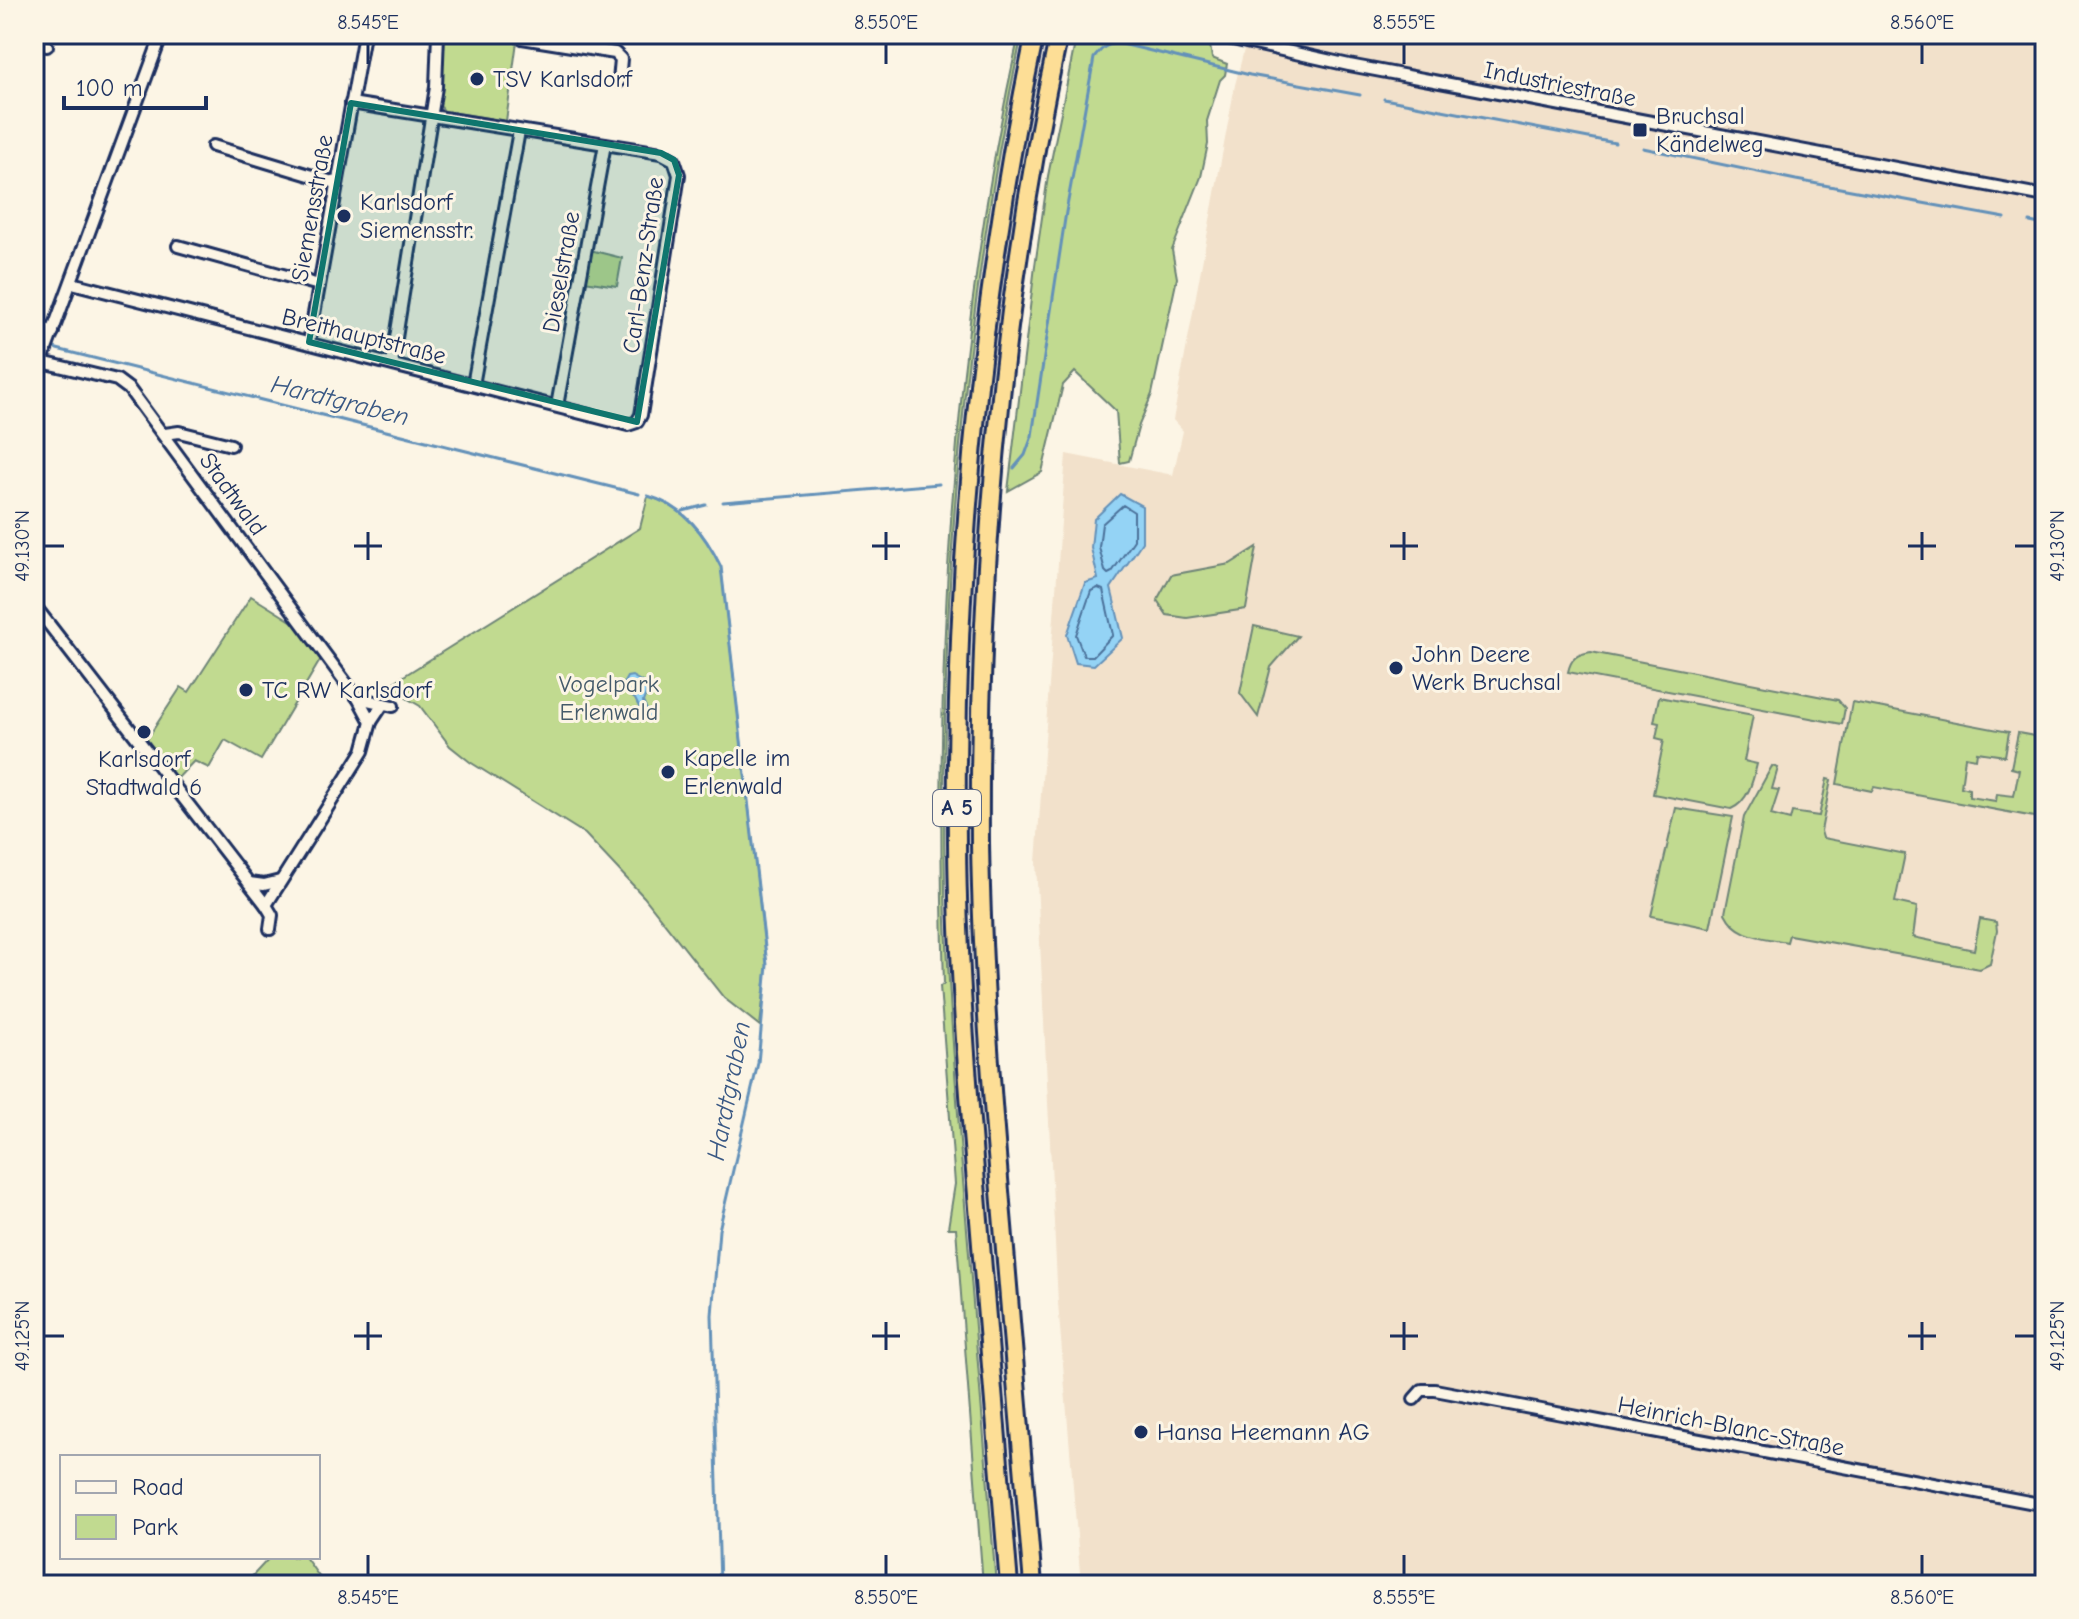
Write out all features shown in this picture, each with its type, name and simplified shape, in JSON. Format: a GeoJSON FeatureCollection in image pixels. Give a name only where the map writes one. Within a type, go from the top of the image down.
{"type":"FeatureCollection","features":[{"type":"Feature","properties":{"kind":"highway","name":"A 5"},"geometry":{"type":"LineString","coordinates":[[1009,1585],[962,1008],[957,701],[965,536],[984,343],[1004,200],[1035,34]]}},
{"type":"Feature","properties":{"kind":"highway","name":"A 5"},"geometry":{"type":"LineString","coordinates":[[1033,1585],[986,1010],[981,857],[981,701],[989,537],[1016,272],[1043,107],[1059,34]]}},
{"type":"Feature","properties":{"kind":"street"},"geometry":{"type":"LineString","coordinates":[[34,382],[162,34]]}},
{"type":"Feature","properties":{"kind":"street","name":"Siemensstraße"},"geometry":{"type":"LineString","coordinates":[[309,342],[364,34]]}},
{"type":"Feature","properties":{"kind":"street"},"geometry":{"type":"LineString","coordinates":[[392,363],[438,67],[438,34]]}},
{"type":"Feature","properties":{"kind":"street"},"geometry":{"type":"LineString","coordinates":[[523,34],[522,38],[615,53],[621,59],[619,81]]}},
{"type":"Feature","properties":{"kind":"street","name":"Industriestraße"},"geometry":{"type":"LineString","coordinates":[[1210,34],[1349,65],[2045,196]]}},
{"type":"Feature","properties":{"kind":"street"},"geometry":{"type":"LineString","coordinates":[[34,41],[47,46]]}},
{"type":"Feature","properties":{"kind":"street","name":"Carl-Benz-Straße"},"geometry":{"type":"LineString","coordinates":[[351,103],[661,153],[674,160],[679,175],[641,415]]}},
{"type":"Feature","properties":{"kind":"street"},"geometry":{"type":"LineString","coordinates":[[473,385],[519,131]]}},
{"type":"Feature","properties":{"kind":"street","name":"Dieselstraße"},"geometry":{"type":"LineString","coordinates":[[557,406],[605,144]]}},
{"type":"Feature","properties":{"kind":"street"},"geometry":{"type":"LineString","coordinates":[[213,146],[336,183]]}},
{"type":"Feature","properties":{"kind":"street"},"geometry":{"type":"LineString","coordinates":[[178,246],[319,285]]}},
{"type":"Feature","properties":{"kind":"street","name":"Breithauptstraße"},"geometry":{"type":"LineString","coordinates":[[72,283],[628,425],[637,422],[641,415]]}},
{"type":"Feature","properties":{"kind":"street"},"geometry":{"type":"LineString","coordinates":[[34,325],[52,334]]}},
{"type":"Feature","properties":{"kind":"street","name":"Stadtwald"},"geometry":{"type":"LineString","coordinates":[[44,357],[117,380],[129,389],[358,698],[371,722]]}},
{"type":"Feature","properties":{"kind":"street"},"geometry":{"type":"LineString","coordinates":[[165,434],[179,432],[231,445]]}},
{"type":"Feature","properties":{"kind":"street"},"geometry":{"type":"LineString","coordinates":[[34,605],[266,905],[272,915],[270,929]]}},
{"type":"Feature","properties":{"kind":"street"},"geometry":{"type":"LineString","coordinates":[[266,905],[363,751],[371,722],[388,705],[358,698]]}},
{"type":"Feature","properties":{"kind":"street"},"geometry":{"type":"LineString","coordinates":[[249,883],[264,885],[280,881]]}},
{"type":"Feature","properties":{"kind":"street","name":"Heinrich-Blanc-Straße"},"geometry":{"type":"LineString","coordinates":[[1414,1399],[1422,1390],[1435,1390],[2045,1505]]}},
{"type":"Feature","properties":{"kind":"highlighted area"},"geometry":{"type":"Polygon","coordinates":[[[351,103],[661,153],[674,160],[679,175],[637,422],[309,342],[351,103]]]}},
{"type":"Feature","properties":{"kind":"shaded area"},"geometry":{"type":"Polygon","coordinates":[[[1248,34],[2045,34],[2045,1585],[1081,1585],[1058,1303],[1036,862],[1066,454],[1173,475],[1183,431],[1173,420],[1235,85],[1248,34]]]}},
{"type":"Feature","properties":{"kind":"green space","name":"TSV Karlsdorf"},"geometry":{"type":"Polygon","coordinates":[[[445,34],[518,34],[506,121],[444,111],[440,105],[445,34]]]}},
{"type":"Feature","properties":{"kind":"green space"},"geometry":{"type":"Polygon","coordinates":[[[1019,34],[1022,34],[1001,139],[970,352],[951,567],[946,675],[944,783],[948,957],[996,1585],[983,1585],[956,1228],[948,1228],[955,1184],[940,986],[944,984],[942,745],[945,626],[962,388],[996,151],[1019,34]]]}},
{"type":"Feature","properties":{"kind":"green space"},"geometry":{"type":"Polygon","coordinates":[[[1098,34],[1163,34],[1210,45],[1212,58],[1227,64],[1225,75],[1220,80],[1207,121],[1208,144],[1201,177],[1172,250],[1177,278],[1152,394],[1129,461],[1120,463],[1116,411],[1075,372],[1063,385],[1042,472],[1008,491],[1048,176],[1074,48],[1098,34]]]}},
{"type":"Feature","properties":{"kind":"green space"},"geometry":{"type":"Polygon","coordinates":[[[590,250],[622,258],[617,286],[584,281],[590,250]]]}},
{"type":"Feature","properties":{"kind":"green space","name":"Vogelpark Erlenwald"},"geometry":{"type":"Polygon","coordinates":[[[648,496],[673,507],[692,523],[721,567],[767,965],[760,1026],[724,998],[644,897],[585,834],[470,762],[450,746],[420,706],[398,693],[391,684],[640,528],[648,496]]]}},
{"type":"Feature","properties":{"kind":"green space"},"geometry":{"type":"Polygon","coordinates":[[[1257,547],[1246,609],[1187,618],[1167,615],[1157,600],[1171,575],[1230,564],[1257,547]]]}},
{"type":"Feature","properties":{"kind":"green space","name":"TC RW Karlsdorf"},"geometry":{"type":"Polygon","coordinates":[[[251,596],[299,626],[322,657],[261,760],[225,740],[209,768],[194,761],[175,781],[145,742],[181,687],[189,692],[251,596]]]}},
{"type":"Feature","properties":{"kind":"green space"},"geometry":{"type":"Polygon","coordinates":[[[1254,626],[1298,636],[1271,667],[1258,717],[1240,693],[1254,626]]]}},
{"type":"Feature","properties":{"kind":"green space"},"geometry":{"type":"Polygon","coordinates":[[[1591,652],[1838,700],[1845,708],[1842,724],[1568,672],[1575,658],[1591,652]]]}},
{"type":"Feature","properties":{"kind":"green space"},"geometry":{"type":"Polygon","coordinates":[[[1659,697],[1753,715],[1744,761],[1757,764],[1749,790],[1737,806],[1731,809],[1653,794],[1664,740],[1656,738],[1659,723],[1654,722],[1659,697]]]}},
{"type":"Feature","properties":{"kind":"green space"},"geometry":{"type":"Polygon","coordinates":[[[1852,702],[2009,732],[2005,756],[1977,752],[1976,759],[1965,757],[1961,787],[1969,789],[1969,797],[1996,801],[1997,794],[2014,796],[2019,770],[2011,768],[2018,733],[2045,738],[2045,819],[1874,787],[1872,791],[1837,784],[1852,702]]]}},
{"type":"Feature","properties":{"kind":"green space"},"geometry":{"type":"Polygon","coordinates":[[[1772,766],[1778,768],[1772,789],[1779,790],[1771,815],[1790,820],[1792,812],[1819,816],[1827,779],[1831,780],[1821,831],[1823,838],[1905,854],[1895,902],[1917,907],[1913,937],[1974,950],[1980,919],[1996,922],[1990,964],[1980,969],[1789,935],[1787,942],[1751,935],[1736,927],[1725,913],[1744,817],[1772,766]]]}},
{"type":"Feature","properties":{"kind":"green space"},"geometry":{"type":"Polygon","coordinates":[[[1676,808],[1733,817],[1710,928],[1651,916],[1676,808]]]}},
{"type":"Feature","properties":{"kind":"green space"},"geometry":{"type":"Polygon","coordinates":[[[268,1559],[306,1559],[325,1585],[244,1585],[268,1559]]]}},
{"type":"Feature","properties":{"kind":"water"},"geometry":{"type":"Polygon","coordinates":[[[1120,494],[1142,506],[1142,542],[1111,588],[1123,638],[1094,665],[1076,663],[1067,635],[1085,583],[1098,579],[1091,548],[1094,519],[1120,494]]]}},
{"type":"Feature","properties":{"kind":"water"},"geometry":{"type":"Polygon","coordinates":[[[632,676],[644,683],[647,691],[643,702],[647,710],[655,714],[653,719],[646,721],[635,699],[623,691],[627,677],[632,676]]]}},
{"type":"Feature","properties":{"kind":"waterway"},"geometry":{"type":"LineString","coordinates":[[1014,468],[1025,455],[1032,436],[1066,212],[1094,58],[1099,52],[1118,43],[1250,75],[1360,95]]}},
{"type":"Feature","properties":{"kind":"waterway"},"geometry":{"type":"LineString","coordinates":[[1384,99],[1615,143]]}},
{"type":"Feature","properties":{"kind":"waterway"},"geometry":{"type":"LineString","coordinates":[[1643,148],[2005,218]]}},
{"type":"Feature","properties":{"kind":"waterway"},"geometry":{"type":"LineString","coordinates":[[2030,222],[2045,225]]}},
{"type":"Feature","properties":{"kind":"waterway","name":"Hardtgraben"},"geometry":{"type":"LineString","coordinates":[[34,338],[57,349],[639,494]]}},
{"type":"Feature","properties":{"kind":"waterway"},"geometry":{"type":"LineString","coordinates":[[723,502],[939,484]]}},
{"type":"Feature","properties":{"kind":"waterway","name":"Hardtgraben"},"geometry":{"type":"LineString","coordinates":[[648,496],[683,514],[708,543],[721,567],[767,965],[758,1063],[719,1230],[712,1315],[720,1585]]}},
{"type":"Feature","properties":{"kind":"waterway"},"geometry":{"type":"LineString","coordinates":[[683,511],[706,505]]}},
{"type":"Feature","properties":{"kind":"place","name":"TSV Karlsdorf"},"geometry":{"type":"Point","coordinates":[477,79]}},
{"type":"Feature","properties":{"kind":"place","name":"Bruchsal Kändelweg"},"geometry":{"type":"Point","coordinates":[1640,130]}},
{"type":"Feature","properties":{"kind":"place","name":"Karlsdorf Siemensstr."},"geometry":{"type":"Point","coordinates":[344,216]}},
{"type":"Feature","properties":{"kind":"place","name":"John Deere Werk Bruchsal"},"geometry":{"type":"Point","coordinates":[1396,668]}},
{"type":"Feature","properties":{"kind":"place","name":"TC RW Karlsdorf"},"geometry":{"type":"Point","coordinates":[246,690]}},
{"type":"Feature","properties":{"kind":"place","name":"Karlsdorf Stadtwald 6"},"geometry":{"type":"Point","coordinates":[144,732]}},
{"type":"Feature","properties":{"kind":"place","name":"Kapelle im Erlenwald"},"geometry":{"type":"Point","coordinates":[668,772]}},
{"type":"Feature","properties":{"kind":"place","name":"Hansa Heemann AG"},"geometry":{"type":"Point","coordinates":[1141,1432]}}]}
